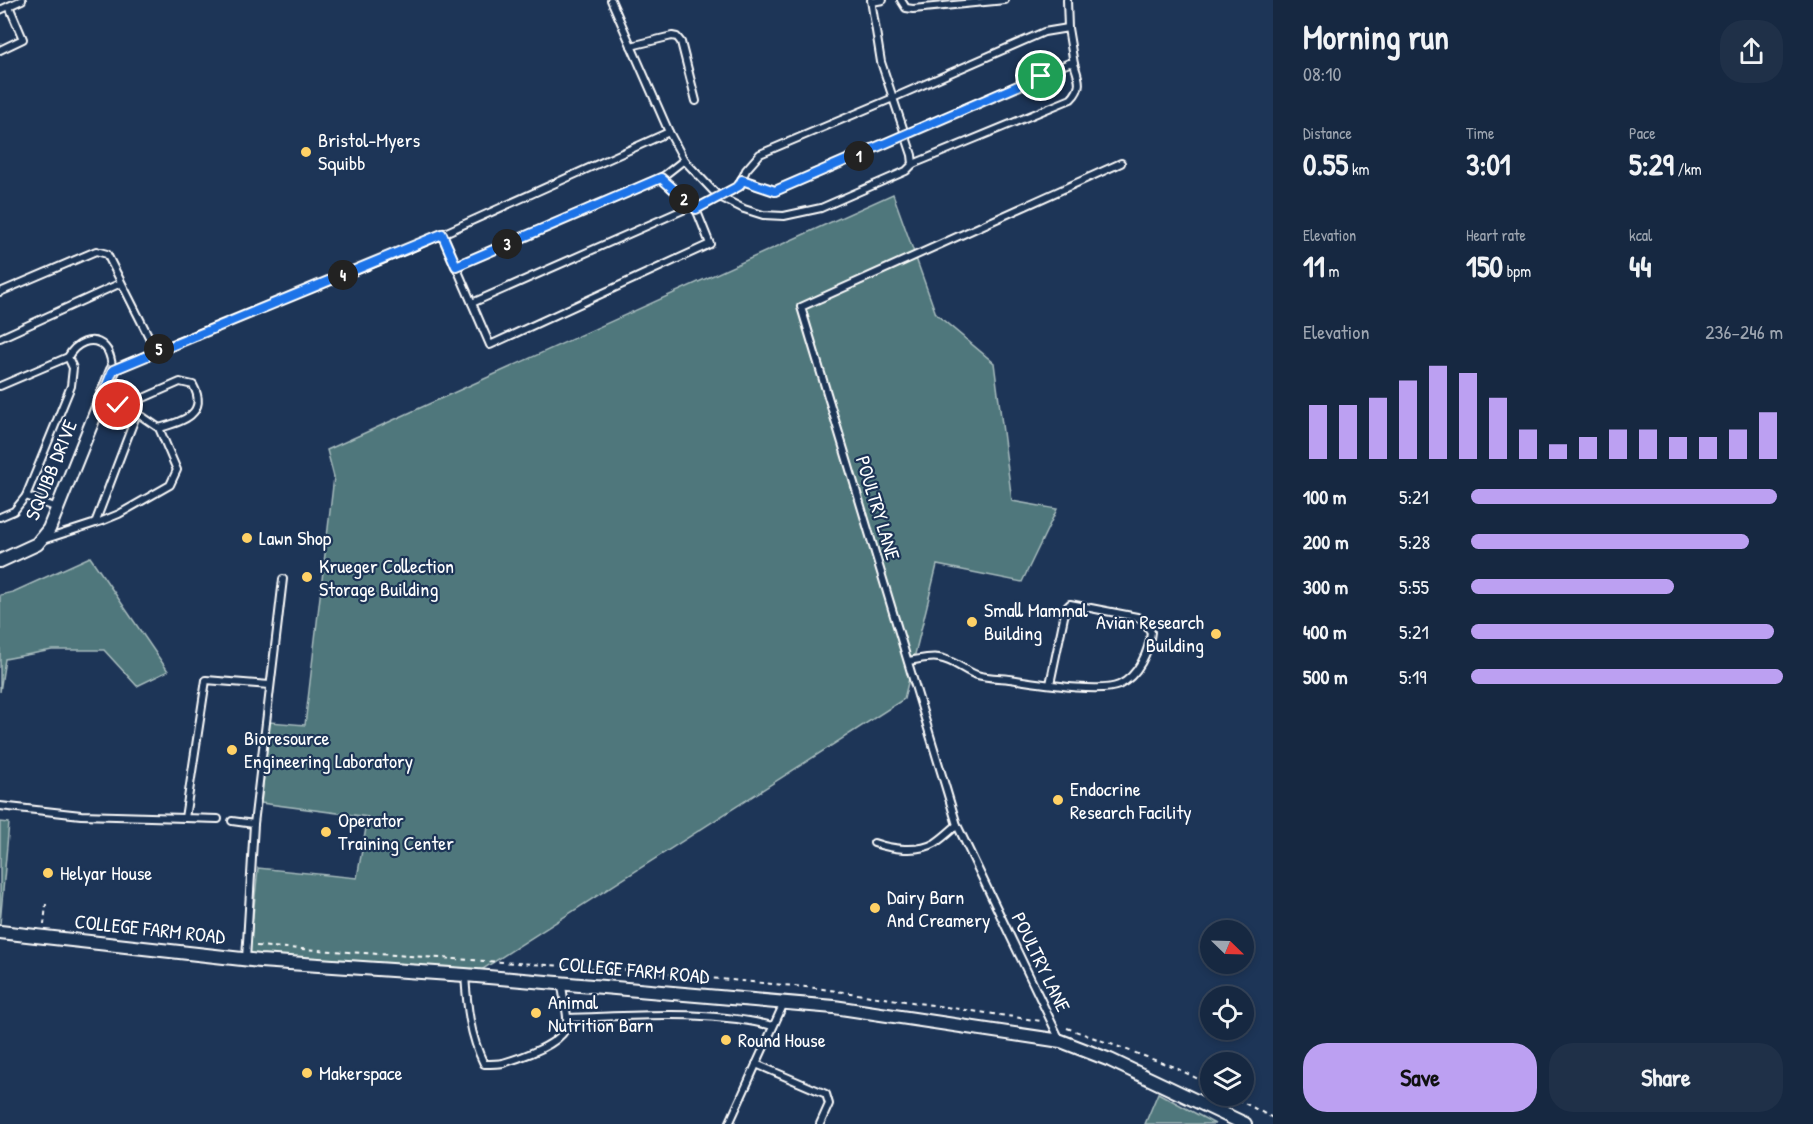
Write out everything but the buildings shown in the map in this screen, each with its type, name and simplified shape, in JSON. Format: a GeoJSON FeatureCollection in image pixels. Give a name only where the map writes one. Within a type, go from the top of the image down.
{"type":"FeatureCollection","features":[{"type":"Feature","properties":{"kind":"street","name":"SQUIBB DRIVE"},"geometry":{"type":"LineString","coordinates":[[0,561],[42,541],[49,529],[113,370]]}},
{"type":"Feature","properties":{"kind":"street","name":"COLLEGE FARM ROAD"},"geometry":{"type":"LineString","coordinates":[[0,932],[246,959],[465,975],[834,1007],[1061,1041],[1110,1060],[1245,1124]]}},
{"type":"Feature","properties":{"kind":"lane"},"geometry":{"type":"LineString","coordinates":[[0,10],[22,0]]}},
{"type":"Feature","properties":{"kind":"lane"},"geometry":{"type":"LineString","coordinates":[[611,0],[669,132],[684,160],[718,196],[744,209],[784,216],[802,214],[821,208],[906,171],[914,164],[1071,99],[1081,83],[1074,64],[1066,0]]}},
{"type":"Feature","properties":{"kind":"lane"},"geometry":{"type":"LineString","coordinates":[[882,0],[872,1],[880,62],[914,164]]}},
{"type":"Feature","properties":{"kind":"lane"},"geometry":{"type":"LineString","coordinates":[[901,0],[906,8],[913,9],[1005,0]]}},
{"type":"Feature","properties":{"kind":"lane"},"geometry":{"type":"LineString","coordinates":[[0,50],[23,39],[9,6]]}},
{"type":"Feature","properties":{"kind":"lane"},"geometry":{"type":"LineString","coordinates":[[472,303],[694,208],[739,186],[746,170],[760,154],[1044,32],[1068,28]]}},
{"type":"Feature","properties":{"kind":"lane"},"geometry":{"type":"LineString","coordinates":[[631,46],[672,36],[677,37],[681,42],[696,101]]}},
{"type":"Feature","properties":{"kind":"lane"},"geometry":{"type":"LineString","coordinates":[[742,180],[775,191],[906,136],[1069,63],[1074,64]]}},
{"type":"Feature","properties":{"kind":"lane"},"geometry":{"type":"LineString","coordinates":[[0,386],[68,357],[74,346],[83,342],[95,341],[105,347],[113,370],[442,234],[669,132]]}},
{"type":"Feature","properties":{"kind":"lane"},"geometry":{"type":"LineString","coordinates":[[456,266],[661,178],[684,160]]}},
{"type":"Feature","properties":{"kind":"lane","name":"POULTRY LANE"},"geometry":{"type":"LineString","coordinates":[[1061,1041],[957,825],[801,307],[1121,163]]}},
{"type":"Feature","properties":{"kind":"lane"},"geometry":{"type":"LineString","coordinates":[[442,234],[490,345],[710,244],[694,208],[661,178]]}},
{"type":"Feature","properties":{"kind":"lane"},"geometry":{"type":"LineString","coordinates":[[0,292],[96,251],[107,254],[156,351]]}},
{"type":"Feature","properties":{"kind":"lane"},"geometry":{"type":"LineString","coordinates":[[0,338],[121,284]]}},
{"type":"Feature","properties":{"kind":"lane"},"geometry":{"type":"LineString","coordinates":[[0,517],[14,511],[26,496],[71,386],[73,368],[68,357]]}},
{"type":"Feature","properties":{"kind":"lane"},"geometry":{"type":"LineString","coordinates":[[123,407],[180,382],[193,385],[198,393],[198,404],[192,415],[179,423],[159,428]]}},
{"type":"Feature","properties":{"kind":"lane"},"geometry":{"type":"LineString","coordinates":[[42,541],[118,514],[170,485],[177,470],[159,428],[137,413],[101,400]]}},
{"type":"Feature","properties":{"kind":"lane"},"geometry":{"type":"LineString","coordinates":[[95,524],[137,413]]}},
{"type":"Feature","properties":{"kind":"lane"},"geometry":{"type":"LineString","coordinates":[[26,496],[57,508]]}},
{"type":"Feature","properties":{"kind":"lane"},"geometry":{"type":"LineString","coordinates":[[246,959],[254,824],[283,579]]}},
{"type":"Feature","properties":{"kind":"lane"},"geometry":{"type":"LineString","coordinates":[[908,662],[937,657],[951,661],[977,675],[1079,688],[1117,686],[1131,676],[1144,657],[1150,645],[1151,632],[1137,617],[1070,604],[1064,617],[1050,684]]}},
{"type":"Feature","properties":{"kind":"lane"},"geometry":{"type":"LineString","coordinates":[[185,818],[206,680],[270,685]]}},
{"type":"Feature","properties":{"kind":"lane"},"geometry":{"type":"LineString","coordinates":[[0,806],[81,815],[218,819]]}},
{"type":"Feature","properties":{"kind":"lane"},"geometry":{"type":"LineString","coordinates":[[232,821],[254,824]]}},
{"type":"Feature","properties":{"kind":"lane"},"geometry":{"type":"LineString","coordinates":[[874,843],[893,848],[923,848],[933,844],[957,825]]}},
{"type":"Feature","properties":{"kind":"lane"},"geometry":{"type":"LineString","coordinates":[[465,975],[472,1032],[484,1064],[501,1064],[545,1047],[562,1035],[567,1028],[562,983]]}},
{"type":"Feature","properties":{"kind":"lane"},"geometry":{"type":"LineString","coordinates":[[729,1124],[784,1002]]}},
{"type":"Feature","properties":{"kind":"lane"},"geometry":{"type":"LineString","coordinates":[[567,1018],[706,1015],[744,1019],[773,1026]]}},
{"type":"Feature","properties":{"kind":"lane"},"geometry":{"type":"LineString","coordinates":[[756,1064],[826,1094],[828,1104],[820,1124]]}},
{"type":"Feature","properties":{"kind":"path"},"geometry":{"type":"LineString","coordinates":[[1250,1106],[1273,1118]]}},
{"type":"Feature","properties":{"kind":"green space"},"geometry":{"type":"Polygon","coordinates":[[[893,194],[936,314],[994,363],[1012,501],[1057,509],[1022,582],[937,565],[904,699],[469,978],[248,964],[258,868],[357,878],[368,817],[261,803],[270,722],[305,725],[334,477],[327,450],[893,194]]]}},
{"type":"Feature","properties":{"kind":"green space"},"geometry":{"type":"Polygon","coordinates":[[[90,557],[168,671],[137,686],[104,650],[52,650],[5,659],[0,692],[0,595],[13,592],[90,557]]]}},
{"type":"Feature","properties":{"kind":"green space"},"geometry":{"type":"Polygon","coordinates":[[[0,822],[9,823],[0,924],[0,822]]]}},
{"type":"Feature","properties":{"kind":"green space"},"geometry":{"type":"Polygon","coordinates":[[[1158,1093],[1215,1124],[1145,1124],[1158,1093]]]}},
{"type":"Feature","properties":{"kind":"place","name":"Bristol-Myers Squibb"},"geometry":{"type":"Point","coordinates":[306,152]}},
{"type":"Feature","properties":{"kind":"place","name":"Lawn Shop"},"geometry":{"type":"Point","coordinates":[247,538]}},
{"type":"Feature","properties":{"kind":"place","name":"Krueger Collection Storage Building"},"geometry":{"type":"Point","coordinates":[307,577]}},
{"type":"Feature","properties":{"kind":"place","name":"Small Mammal Building"},"geometry":{"type":"Point","coordinates":[972,622]}},
{"type":"Feature","properties":{"kind":"place","name":"Avian Research Building"},"geometry":{"type":"Point","coordinates":[1216,634]}},
{"type":"Feature","properties":{"kind":"place","name":"Bioresource Engineering Laboratory"},"geometry":{"type":"Point","coordinates":[232,750]}},
{"type":"Feature","properties":{"kind":"place","name":"Endocrine Research Facility"},"geometry":{"type":"Point","coordinates":[1058,800]}},
{"type":"Feature","properties":{"kind":"place","name":"Operator Training Center"},"geometry":{"type":"Point","coordinates":[326,832]}},
{"type":"Feature","properties":{"kind":"place","name":"Helyar House"},"geometry":{"type":"Point","coordinates":[48,873]}},
{"type":"Feature","properties":{"kind":"place","name":"Dairy Barn And Creamery"},"geometry":{"type":"Point","coordinates":[875,908]}},
{"type":"Feature","properties":{"kind":"place","name":"Animal Nutrition Barn"},"geometry":{"type":"Point","coordinates":[536,1013]}},
{"type":"Feature","properties":{"kind":"place","name":"Round House"},"geometry":{"type":"Point","coordinates":[726,1040]}},
{"type":"Feature","properties":{"kind":"place","name":"Makerspace"},"geometry":{"type":"Point","coordinates":[307,1073]}},
{"type":"Feature","properties":{"kind":"route"},"geometry":{"type":"LineString","coordinates":[[118,405],[101,400],[113,370],[442,234],[456,266],[661,178],[696,209],[739,186],[742,180],[775,191],[1041,76]]}}]}
